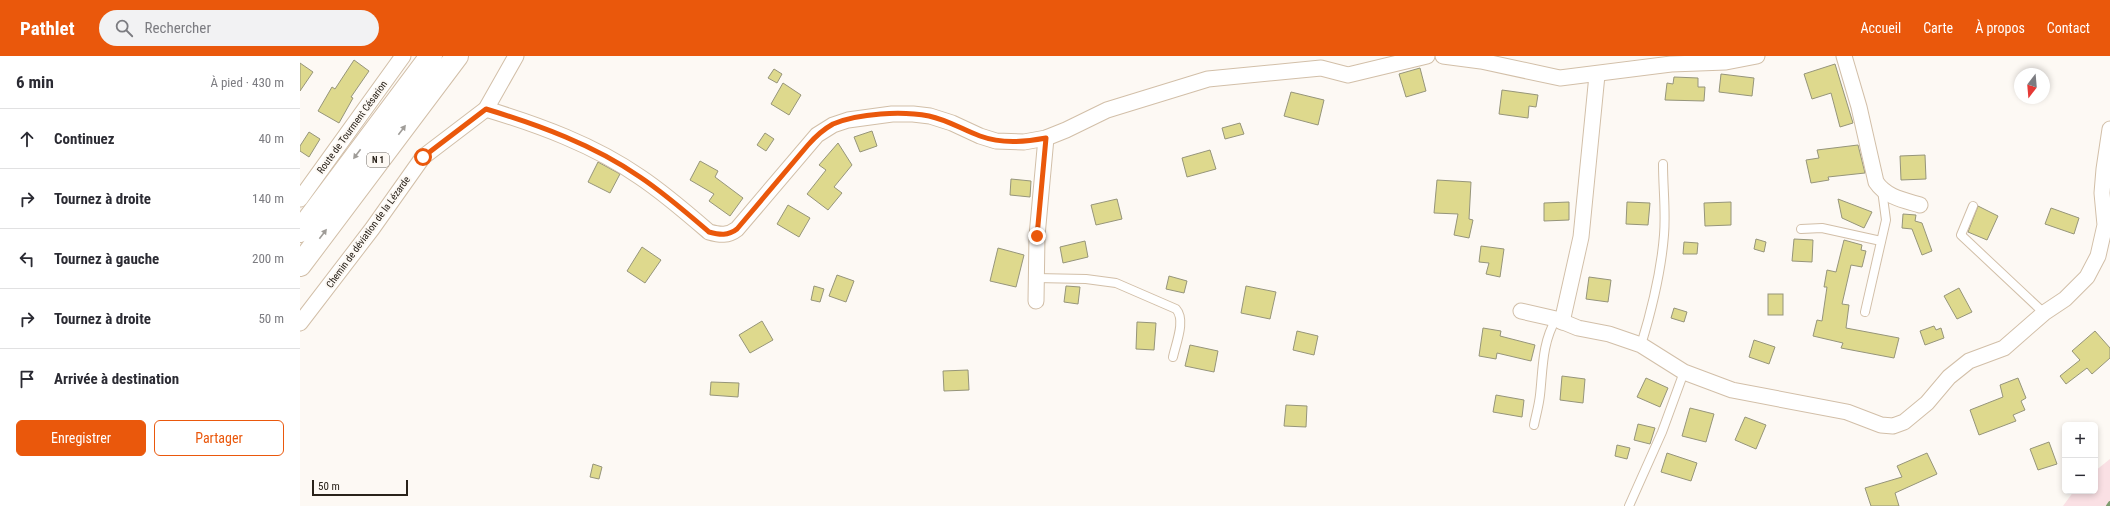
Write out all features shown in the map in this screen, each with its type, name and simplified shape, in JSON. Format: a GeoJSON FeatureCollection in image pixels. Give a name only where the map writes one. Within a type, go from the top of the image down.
{"type":"FeatureCollection","features":[{"type":"Feature","properties":{"kind":"highway","name":"N 1"},"geometry":{"type":"LineString","coordinates":[[300,231],[431,56]]}},
{"type":"Feature","properties":{"kind":"highway","name":"N 1"},"geometry":{"type":"LineString","coordinates":[[300,265],[457,56]]}},
{"type":"Feature","properties":{"kind":"street","name":"Route de Tourment Césarion"},"geometry":{"type":"LineString","coordinates":[[300,199],[403,56]]}},
{"type":"Feature","properties":{"kind":"street","name":"Chemin de déviation de la Lézarde"},"geometry":{"type":"LineString","coordinates":[[300,323],[372,229],[423,157],[486,109],[516,56]]}},
{"type":"Feature","properties":{"kind":"street"},"geometry":{"type":"LineString","coordinates":[[486,109],[547,128],[595,151],[639,176],[709,232],[723,235],[731,234],[737,229],[817,135],[833,124],[869,116],[913,114],[930,116],[952,123],[980,136],[996,140],[1024,142],[1046,138],[1107,110],[1208,79],[1266,72],[1321,68],[1348,75],[1426,56]]}},
{"type":"Feature","properties":{"kind":"street"},"geometry":{"type":"LineString","coordinates":[[1442,56],[1481,61],[1560,78],[1597,75],[1671,64],[1726,62],[1757,56]]}},
{"type":"Feature","properties":{"kind":"street"},"geometry":{"type":"LineString","coordinates":[[1844,56],[1859,107],[1876,182],[1882,190],[1891,196],[1920,205]]}},
{"type":"Feature","properties":{"kind":"street"},"geometry":{"type":"LineString","coordinates":[[1559,321],[1581,237],[1597,75]]}},
{"type":"Feature","properties":{"kind":"street"},"geometry":{"type":"LineString","coordinates":[[1521,311],[1559,321],[1578,328],[1609,334],[1641,346],[1684,372],[1732,390],[1847,412],[1881,425],[1893,426],[1904,422],[1927,403],[1948,377],[1969,361],[2004,348],[2044,313],[2065,299],[2087,276],[2098,256],[2105,225],[2103,175],[2110,129]]}},
{"type":"Feature","properties":{"kind":"street"},"geometry":{"type":"LineString","coordinates":[[1036,301],[1037,236],[1046,138]]}},
{"type":"Feature","properties":{"kind":"lane"},"geometry":{"type":"LineString","coordinates":[[1641,346],[1652,307],[1662,258],[1664,233],[1663,164]]}},
{"type":"Feature","properties":{"kind":"lane"},"geometry":{"type":"LineString","coordinates":[[1865,312],[1886,218],[1882,190]]}},
{"type":"Feature","properties":{"kind":"lane"},"geometry":{"type":"LineString","coordinates":[[1973,206],[1961,235],[2044,313]]}},
{"type":"Feature","properties":{"kind":"lane"},"geometry":{"type":"LineString","coordinates":[[1801,229],[1822,228],[1881,242]]}},
{"type":"Feature","properties":{"kind":"lane"},"geometry":{"type":"LineString","coordinates":[[1036,278],[1086,279],[1116,283],[1176,309],[1179,313],[1181,321],[1173,357]]}},
{"type":"Feature","properties":{"kind":"lane"},"geometry":{"type":"LineString","coordinates":[[1534,425],[1540,397],[1544,348],[1548,332],[1559,321]]}},
{"type":"Feature","properties":{"kind":"lane"},"geometry":{"type":"LineString","coordinates":[[1629,506],[1662,432],[1684,372]]}},
{"type":"Feature","properties":{"kind":"shaded area"},"geometry":{"type":"Polygon","coordinates":[[[2110,459],[2110,506],[2063,506],[2072,494],[2098,494],[2098,469],[2110,459]]]}},
{"type":"Feature","properties":{"kind":"building"},"geometry":{"type":"Polygon","coordinates":[[[354,60],[369,71],[351,97],[353,98],[339,123],[318,111],[332,87],[335,89],[354,60]]]}},
{"type":"Feature","properties":{"kind":"building"},"geometry":{"type":"Polygon","coordinates":[[[300,63],[313,72],[300,91],[300,63]]]}},
{"type":"Feature","properties":{"kind":"building"},"geometry":{"type":"Polygon","coordinates":[[[1835,64],[1853,123],[1840,127],[1831,93],[1812,99],[1804,74],[1835,64]]]}},
{"type":"Feature","properties":{"kind":"building"},"geometry":{"type":"Polygon","coordinates":[[[1420,68],[1426,91],[1406,97],[1399,74],[1420,68]]]}},
{"type":"Feature","properties":{"kind":"building"},"geometry":{"type":"Polygon","coordinates":[[[774,69],[782,74],[777,83],[768,78],[774,69]]]}},
{"type":"Feature","properties":{"kind":"building"},"geometry":{"type":"Polygon","coordinates":[[[1721,74],[1754,78],[1752,96],[1719,92],[1721,74]]]}},
{"type":"Feature","properties":{"kind":"building"},"geometry":{"type":"Polygon","coordinates":[[[1674,77],[1698,78],[1698,87],[1705,87],[1704,101],[1665,100],[1667,83],[1673,84],[1674,77]]]}},
{"type":"Feature","properties":{"kind":"building"},"geometry":{"type":"Polygon","coordinates":[[[783,83],[801,95],[789,115],[771,104],[783,83]]]}},
{"type":"Feature","properties":{"kind":"building"},"geometry":{"type":"Polygon","coordinates":[[[1502,90],[1538,95],[1536,107],[1529,106],[1528,118],[1499,114],[1502,90]]]}},
{"type":"Feature","properties":{"kind":"building"},"geometry":{"type":"Polygon","coordinates":[[[1291,92],[1324,100],[1318,125],[1284,116],[1291,92]]]}},
{"type":"Feature","properties":{"kind":"building"},"geometry":{"type":"Polygon","coordinates":[[[1240,123],[1244,134],[1225,139],[1222,128],[1240,123]]]}},
{"type":"Feature","properties":{"kind":"building"},"geometry":{"type":"Polygon","coordinates":[[[872,131],[877,146],[860,152],[854,137],[872,131]]]}},
{"type":"Feature","properties":{"kind":"building"},"geometry":{"type":"Polygon","coordinates":[[[309,132],[320,139],[309,157],[300,151],[300,146],[309,132]]]}},
{"type":"Feature","properties":{"kind":"building"},"geometry":{"type":"Polygon","coordinates":[[[765,133],[774,139],[766,151],[757,145],[765,133]]]}},
{"type":"Feature","properties":{"kind":"building"},"geometry":{"type":"Polygon","coordinates":[[[838,143],[852,165],[834,187],[842,193],[828,210],[807,194],[826,170],[819,165],[838,143]]]}},
{"type":"Feature","properties":{"kind":"building"},"geometry":{"type":"Polygon","coordinates":[[[1858,145],[1865,173],[1828,177],[1829,180],[1811,183],[1806,160],[1819,158],[1817,150],[1858,145]]]}},
{"type":"Feature","properties":{"kind":"building"},"geometry":{"type":"Polygon","coordinates":[[[1210,150],[1216,169],[1187,177],[1182,158],[1210,150]]]}},
{"type":"Feature","properties":{"kind":"building"},"geometry":{"type":"Polygon","coordinates":[[[1925,155],[1926,179],[1901,180],[1900,156],[1925,155]]]}},
{"type":"Feature","properties":{"kind":"building"},"geometry":{"type":"Polygon","coordinates":[[[700,161],[718,171],[715,177],[743,198],[730,216],[709,201],[714,194],[690,180],[700,161]]]}},
{"type":"Feature","properties":{"kind":"building"},"geometry":{"type":"Polygon","coordinates":[[[598,162],[620,174],[610,193],[588,182],[598,162]]]}},
{"type":"Feature","properties":{"kind":"building"},"geometry":{"type":"Polygon","coordinates":[[[1011,179],[1031,181],[1030,197],[1010,195],[1011,179]]]}},
{"type":"Feature","properties":{"kind":"building"},"geometry":{"type":"Polygon","coordinates":[[[1437,180],[1471,182],[1469,219],[1473,220],[1469,238],[1454,235],[1458,214],[1434,213],[1437,180]]]}},
{"type":"Feature","properties":{"kind":"building"},"geometry":{"type":"Polygon","coordinates":[[[1117,199],[1122,219],[1096,225],[1091,205],[1117,199]]]}},
{"type":"Feature","properties":{"kind":"building"},"geometry":{"type":"Polygon","coordinates":[[[1838,199],[1872,212],[1864,228],[1842,218],[1838,199]]]}},
{"type":"Feature","properties":{"kind":"building"},"geometry":{"type":"Polygon","coordinates":[[[1569,202],[1569,220],[1544,221],[1544,203],[1569,202]]]}},
{"type":"Feature","properties":{"kind":"building"},"geometry":{"type":"Polygon","coordinates":[[[1627,202],[1650,203],[1648,225],[1626,224],[1627,202]]]}},
{"type":"Feature","properties":{"kind":"building"},"geometry":{"type":"Polygon","coordinates":[[[1731,202],[1731,225],[1705,226],[1704,203],[1731,202]]]}},
{"type":"Feature","properties":{"kind":"building"},"geometry":{"type":"Polygon","coordinates":[[[788,205],[810,218],[799,237],[777,224],[788,205]]]}},
{"type":"Feature","properties":{"kind":"building"},"geometry":{"type":"Polygon","coordinates":[[[1978,206],[1998,216],[1987,240],[1968,232],[1978,206]]]}},
{"type":"Feature","properties":{"kind":"building"},"geometry":{"type":"Polygon","coordinates":[[[2051,208],[2079,218],[2074,234],[2045,224],[2051,208]]]}},
{"type":"Feature","properties":{"kind":"building"},"geometry":{"type":"Polygon","coordinates":[[[1903,214],[1916,215],[1915,221],[1922,223],[1932,251],[1922,255],[1912,229],[1902,228],[1903,214]]]}},
{"type":"Feature","properties":{"kind":"building"},"geometry":{"type":"Polygon","coordinates":[[[1756,239],[1766,242],[1764,252],[1754,249],[1756,239]]]}},
{"type":"Feature","properties":{"kind":"building"},"geometry":{"type":"Polygon","coordinates":[[[1794,239],[1813,240],[1812,262],[1792,261],[1794,239]]]}},
{"type":"Feature","properties":{"kind":"building"},"geometry":{"type":"Polygon","coordinates":[[[1844,240],[1862,245],[1861,250],[1866,251],[1862,267],[1851,265],[1842,304],[1849,305],[1846,328],[1899,338],[1894,358],[1841,348],[1843,343],[1813,336],[1817,320],[1822,321],[1827,287],[1824,287],[1827,270],[1836,272],[1844,240]]]}},
{"type":"Feature","properties":{"kind":"building"},"geometry":{"type":"Polygon","coordinates":[[[1085,241],[1088,257],[1063,263],[1060,247],[1085,241]]]}},
{"type":"Feature","properties":{"kind":"building"},"geometry":{"type":"Polygon","coordinates":[[[1684,242],[1698,243],[1697,254],[1683,254],[1684,242]]]}},
{"type":"Feature","properties":{"kind":"building"},"geometry":{"type":"Polygon","coordinates":[[[1481,246],[1504,249],[1500,277],[1486,274],[1489,263],[1479,262],[1481,246]]]}},
{"type":"Feature","properties":{"kind":"building"},"geometry":{"type":"Polygon","coordinates":[[[642,247],[661,260],[645,283],[627,271],[642,247]]]}},
{"type":"Feature","properties":{"kind":"building"},"geometry":{"type":"Polygon","coordinates":[[[998,248],[1024,255],[1016,287],[990,281],[998,248]]]}},
{"type":"Feature","properties":{"kind":"building"},"geometry":{"type":"Polygon","coordinates":[[[837,275],[854,281],[846,302],[829,296],[837,275]]]}},
{"type":"Feature","properties":{"kind":"building"},"geometry":{"type":"Polygon","coordinates":[[[1169,276],[1187,281],[1184,293],[1166,289],[1169,276]]]}},
{"type":"Feature","properties":{"kind":"building"},"geometry":{"type":"Polygon","coordinates":[[[1589,277],[1611,280],[1608,302],[1586,299],[1589,277]]]}},
{"type":"Feature","properties":{"kind":"building"},"geometry":{"type":"Polygon","coordinates":[[[814,286],[824,289],[820,302],[811,300],[814,286]]]}},
{"type":"Feature","properties":{"kind":"building"},"geometry":{"type":"Polygon","coordinates":[[[1066,286],[1080,287],[1078,304],[1064,302],[1066,286]]]}},
{"type":"Feature","properties":{"kind":"building"},"geometry":{"type":"Polygon","coordinates":[[[1246,286],[1276,292],[1270,319],[1241,313],[1246,286]]]}},
{"type":"Feature","properties":{"kind":"building"},"geometry":{"type":"Polygon","coordinates":[[[1959,288],[1972,312],[1957,319],[1944,296],[1959,288]]]}},
{"type":"Feature","properties":{"kind":"building"},"geometry":{"type":"Polygon","coordinates":[[[1768,294],[1783,294],[1783,315],[1768,315],[1768,294]]]}},
{"type":"Feature","properties":{"kind":"building"},"geometry":{"type":"Polygon","coordinates":[[[1674,308],[1687,312],[1684,322],[1671,318],[1674,308]]]}},
{"type":"Feature","properties":{"kind":"building"},"geometry":{"type":"Polygon","coordinates":[[[762,321],[773,340],[750,353],[739,335],[762,321]]]}},
{"type":"Feature","properties":{"kind":"building"},"geometry":{"type":"Polygon","coordinates":[[[1137,322],[1156,323],[1154,350],[1136,349],[1137,322]]]}},
{"type":"Feature","properties":{"kind":"building"},"geometry":{"type":"Polygon","coordinates":[[[1934,326],[1936,330],[1941,328],[1944,338],[1925,345],[1920,331],[1934,326]]]}},
{"type":"Feature","properties":{"kind":"building"},"geometry":{"type":"Polygon","coordinates":[[[1483,328],[1501,331],[1500,336],[1535,345],[1531,361],[1497,353],[1496,359],[1479,356],[1483,328]]]}},
{"type":"Feature","properties":{"kind":"building"},"geometry":{"type":"Polygon","coordinates":[[[1297,331],[1318,336],[1314,355],[1293,350],[1297,331]]]}},
{"type":"Feature","properties":{"kind":"building"},"geometry":{"type":"Polygon","coordinates":[[[2095,331],[2110,348],[2110,358],[2092,374],[2087,368],[2066,384],[2060,376],[2080,360],[2072,351],[2095,331]]]}},
{"type":"Feature","properties":{"kind":"building"},"geometry":{"type":"Polygon","coordinates":[[[1754,340],[1775,347],[1769,364],[1749,357],[1754,340]]]}},
{"type":"Feature","properties":{"kind":"building"},"geometry":{"type":"Polygon","coordinates":[[[1190,345],[1218,351],[1214,372],[1185,366],[1190,345]]]}},
{"type":"Feature","properties":{"kind":"building"},"geometry":{"type":"Polygon","coordinates":[[[968,370],[969,390],[944,391],[943,371],[968,370]]]}},
{"type":"Feature","properties":{"kind":"building"},"geometry":{"type":"Polygon","coordinates":[[[1562,376],[1585,379],[1583,403],[1560,400],[1562,376]]]}},
{"type":"Feature","properties":{"kind":"building"},"geometry":{"type":"Polygon","coordinates":[[[1646,378],[1668,388],[1660,407],[1637,397],[1646,378]]]}},
{"type":"Feature","properties":{"kind":"building"},"geometry":{"type":"Polygon","coordinates":[[[2018,378],[2026,398],[2021,401],[2025,410],[2013,415],[2016,421],[1979,435],[1970,410],[2003,397],[2000,385],[2018,378]]]}},
{"type":"Feature","properties":{"kind":"building"},"geometry":{"type":"Polygon","coordinates":[[[711,382],[739,383],[738,397],[710,395],[711,382]]]}},
{"type":"Feature","properties":{"kind":"building"},"geometry":{"type":"Polygon","coordinates":[[[1496,395],[1524,400],[1522,417],[1493,412],[1496,395]]]}},
{"type":"Feature","properties":{"kind":"building"},"geometry":{"type":"Polygon","coordinates":[[[1286,405],[1307,406],[1306,427],[1284,426],[1286,405]]]}},
{"type":"Feature","properties":{"kind":"building"},"geometry":{"type":"Polygon","coordinates":[[[1690,408],[1714,414],[1706,442],[1682,436],[1690,408]]]}},
{"type":"Feature","properties":{"kind":"building"},"geometry":{"type":"Polygon","coordinates":[[[1745,417],[1766,425],[1756,449],[1735,440],[1745,417]]]}},
{"type":"Feature","properties":{"kind":"building"},"geometry":{"type":"Polygon","coordinates":[[[1638,424],[1655,428],[1650,444],[1634,440],[1638,424]]]}},
{"type":"Feature","properties":{"kind":"building"},"geometry":{"type":"Polygon","coordinates":[[[2049,442],[2057,464],[2038,470],[2030,449],[2049,442]]]}},
{"type":"Feature","properties":{"kind":"building"},"geometry":{"type":"Polygon","coordinates":[[[1617,445],[1630,448],[1627,459],[1615,456],[1617,445]]]}},
{"type":"Feature","properties":{"kind":"building"},"geometry":{"type":"Polygon","coordinates":[[[1667,453],[1697,463],[1691,481],[1661,472],[1667,453]]]}},
{"type":"Feature","properties":{"kind":"building"},"geometry":{"type":"Polygon","coordinates":[[[1927,453],[1937,474],[1895,493],[1899,506],[1871,506],[1865,488],[1902,477],[1897,466],[1927,453]]]}},
{"type":"Feature","properties":{"kind":"building"},"geometry":{"type":"Polygon","coordinates":[[[593,464],[602,467],[599,479],[590,477],[593,464]]]}},
{"type":"Feature","properties":{"kind":"route"},"geometry":{"type":"LineString","coordinates":[[423,157],[444,140],[474,120],[486,109],[502,113],[547,128],[595,151],[639,176],[709,232],[723,235],[731,234],[737,229],[783,177],[817,135],[833,124],[869,116],[892,114],[930,116],[952,123],[980,136],[996,140],[1024,142],[1046,138],[1037,236]]}}]}
